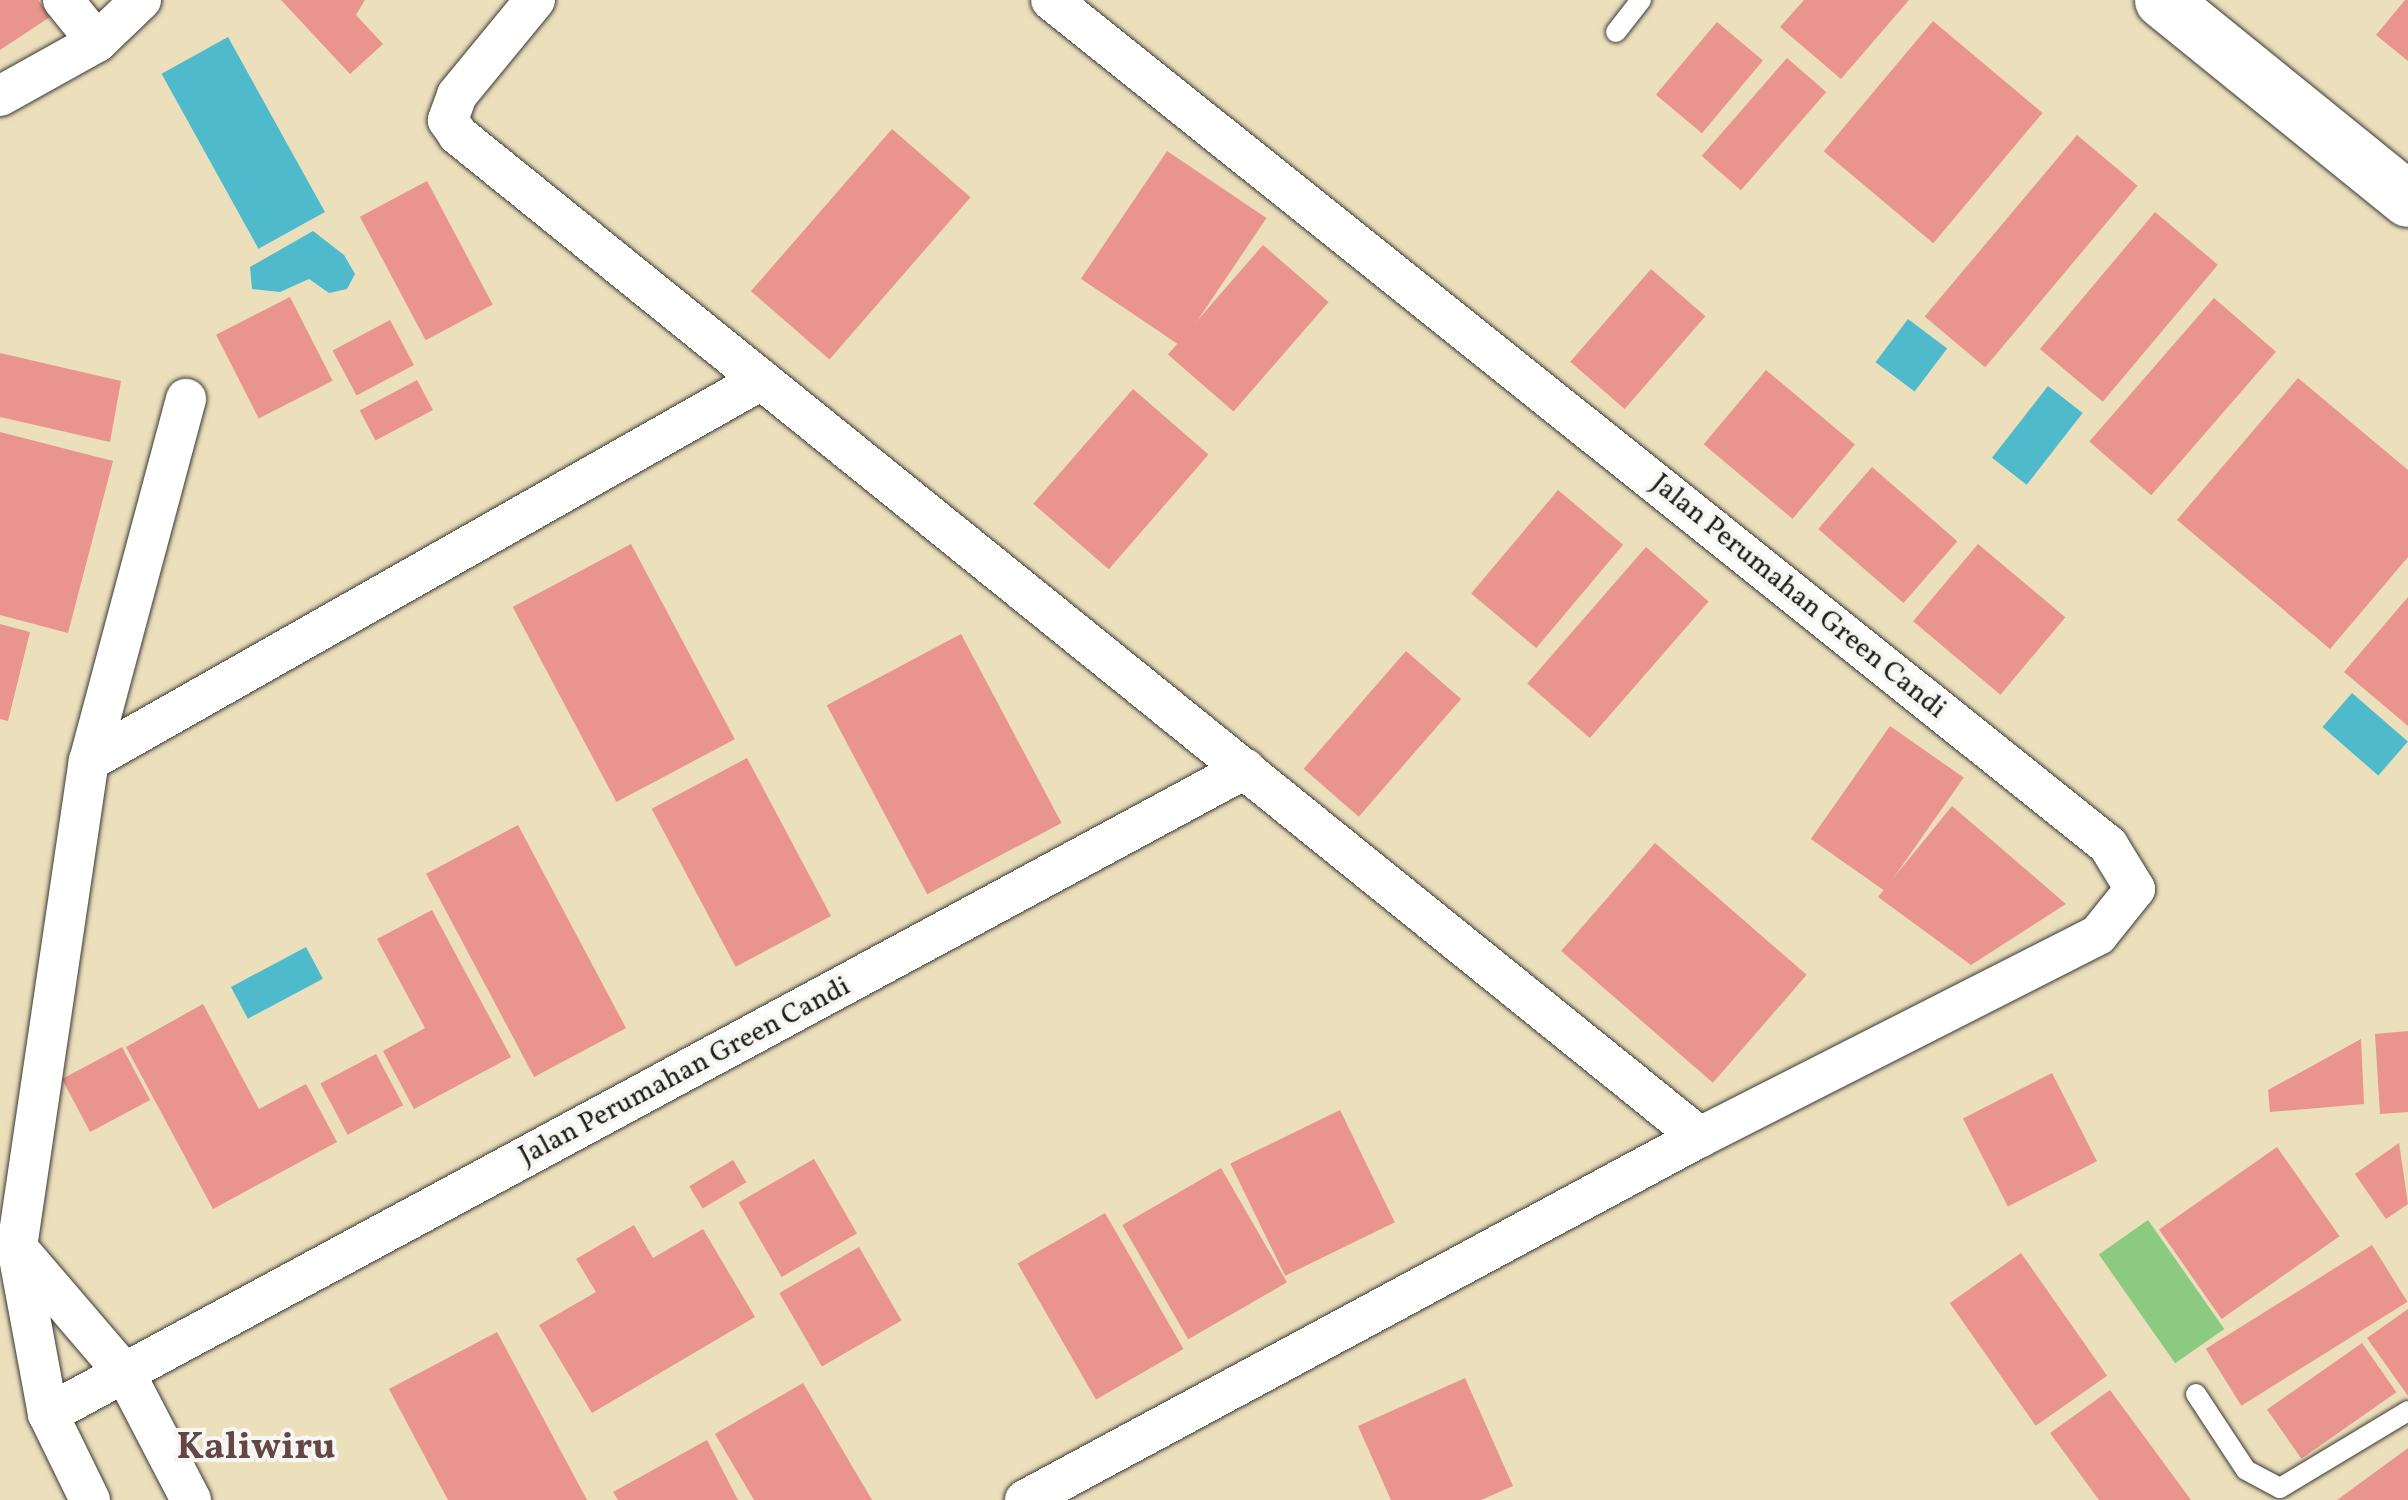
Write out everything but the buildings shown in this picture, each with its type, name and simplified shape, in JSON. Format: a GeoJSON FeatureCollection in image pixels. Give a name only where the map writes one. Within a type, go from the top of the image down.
{"type":"FeatureCollection","features":[{"type":"Feature","properties":{"kind":"highway"},"geometry":{"type":"LineString","coordinates":[[2162,0],[2408,199]]}},
{"type":"Feature","properties":{"kind":"street"},"geometry":{"type":"LineString","coordinates":[[63,0],[98,42]]}},
{"type":"Feature","properties":{"kind":"street"},"geometry":{"type":"LineString","coordinates":[[0,96],[98,42],[141,0]]}},
{"type":"Feature","properties":{"kind":"street"},"geometry":{"type":"LineString","coordinates":[[535,0],[456,95],[450,125],[756,383],[1700,1137]]}},
{"type":"Feature","properties":{"kind":"street","name":"Jalan Perumahan Green Candi"},"geometry":{"type":"LineString","coordinates":[[1025,1500],[1700,1137],[2098,935],[2130,902],[2128,867],[1051,0]]}},
{"type":"Feature","properties":{"kind":"street"},"geometry":{"type":"LineString","coordinates":[[89,761],[756,383]]}},
{"type":"Feature","properties":{"kind":"street"},"geometry":{"type":"LineString","coordinates":[[90,1500],[48,1414],[17,1247],[89,761],[186,399]]}},
{"type":"Feature","properties":{"kind":"street","name":"Jalan Perumahan Green Candi"},"geometry":{"type":"LineString","coordinates":[[48,1414],[1245,770]]}},
{"type":"Feature","properties":{"kind":"street"},"geometry":{"type":"LineString","coordinates":[[17,1247],[126,1375],[191,1500]]}},
{"type":"Feature","properties":{"kind":"lane"},"geometry":{"type":"LineString","coordinates":[[1616,32],[1641,0]]}},
{"type":"Feature","properties":{"kind":"lane"},"geometry":{"type":"LineString","coordinates":[[2196,1394],[2246,1470],[2280,1488],[2408,1411]]}},
{"type":"Feature","properties":{"kind":"green space"},"geometry":{"type":"Polygon","coordinates":[[[2148,1220],[2224,1329],[2175,1363],[2099,1254],[2148,1220]]]}},
{"type":"Feature","properties":{"kind":"water"},"geometry":{"type":"Polygon","coordinates":[[[228,37],[325,212],[258,249],[162,74],[228,37]]]}},
{"type":"Feature","properties":{"kind":"water"},"geometry":{"type":"Polygon","coordinates":[[[313,231],[344,255],[355,274],[347,289],[329,293],[309,279],[280,292],[252,289],[250,267],[313,231]]]}},
{"type":"Feature","properties":{"kind":"water"},"geometry":{"type":"Polygon","coordinates":[[[1908,319],[1947,348],[1915,392],[1876,362],[1908,319]]]}},
{"type":"Feature","properties":{"kind":"water"},"geometry":{"type":"Polygon","coordinates":[[[2048,386],[2083,413],[2027,485],[1992,458],[2048,386]]]}},
{"type":"Feature","properties":{"kind":"water"},"geometry":{"type":"Polygon","coordinates":[[[2352,693],[2408,742],[2378,776],[2322,727],[2352,693]]]}},
{"type":"Feature","properties":{"kind":"water"},"geometry":{"type":"Polygon","coordinates":[[[306,947],[323,979],[248,1019],[231,987],[306,947]]]}},
{"type":"Feature","properties":{"kind":"district","name":"Kaliwiru"},"geometry":{"type":"Point","coordinates":[256,1449]}}]}
